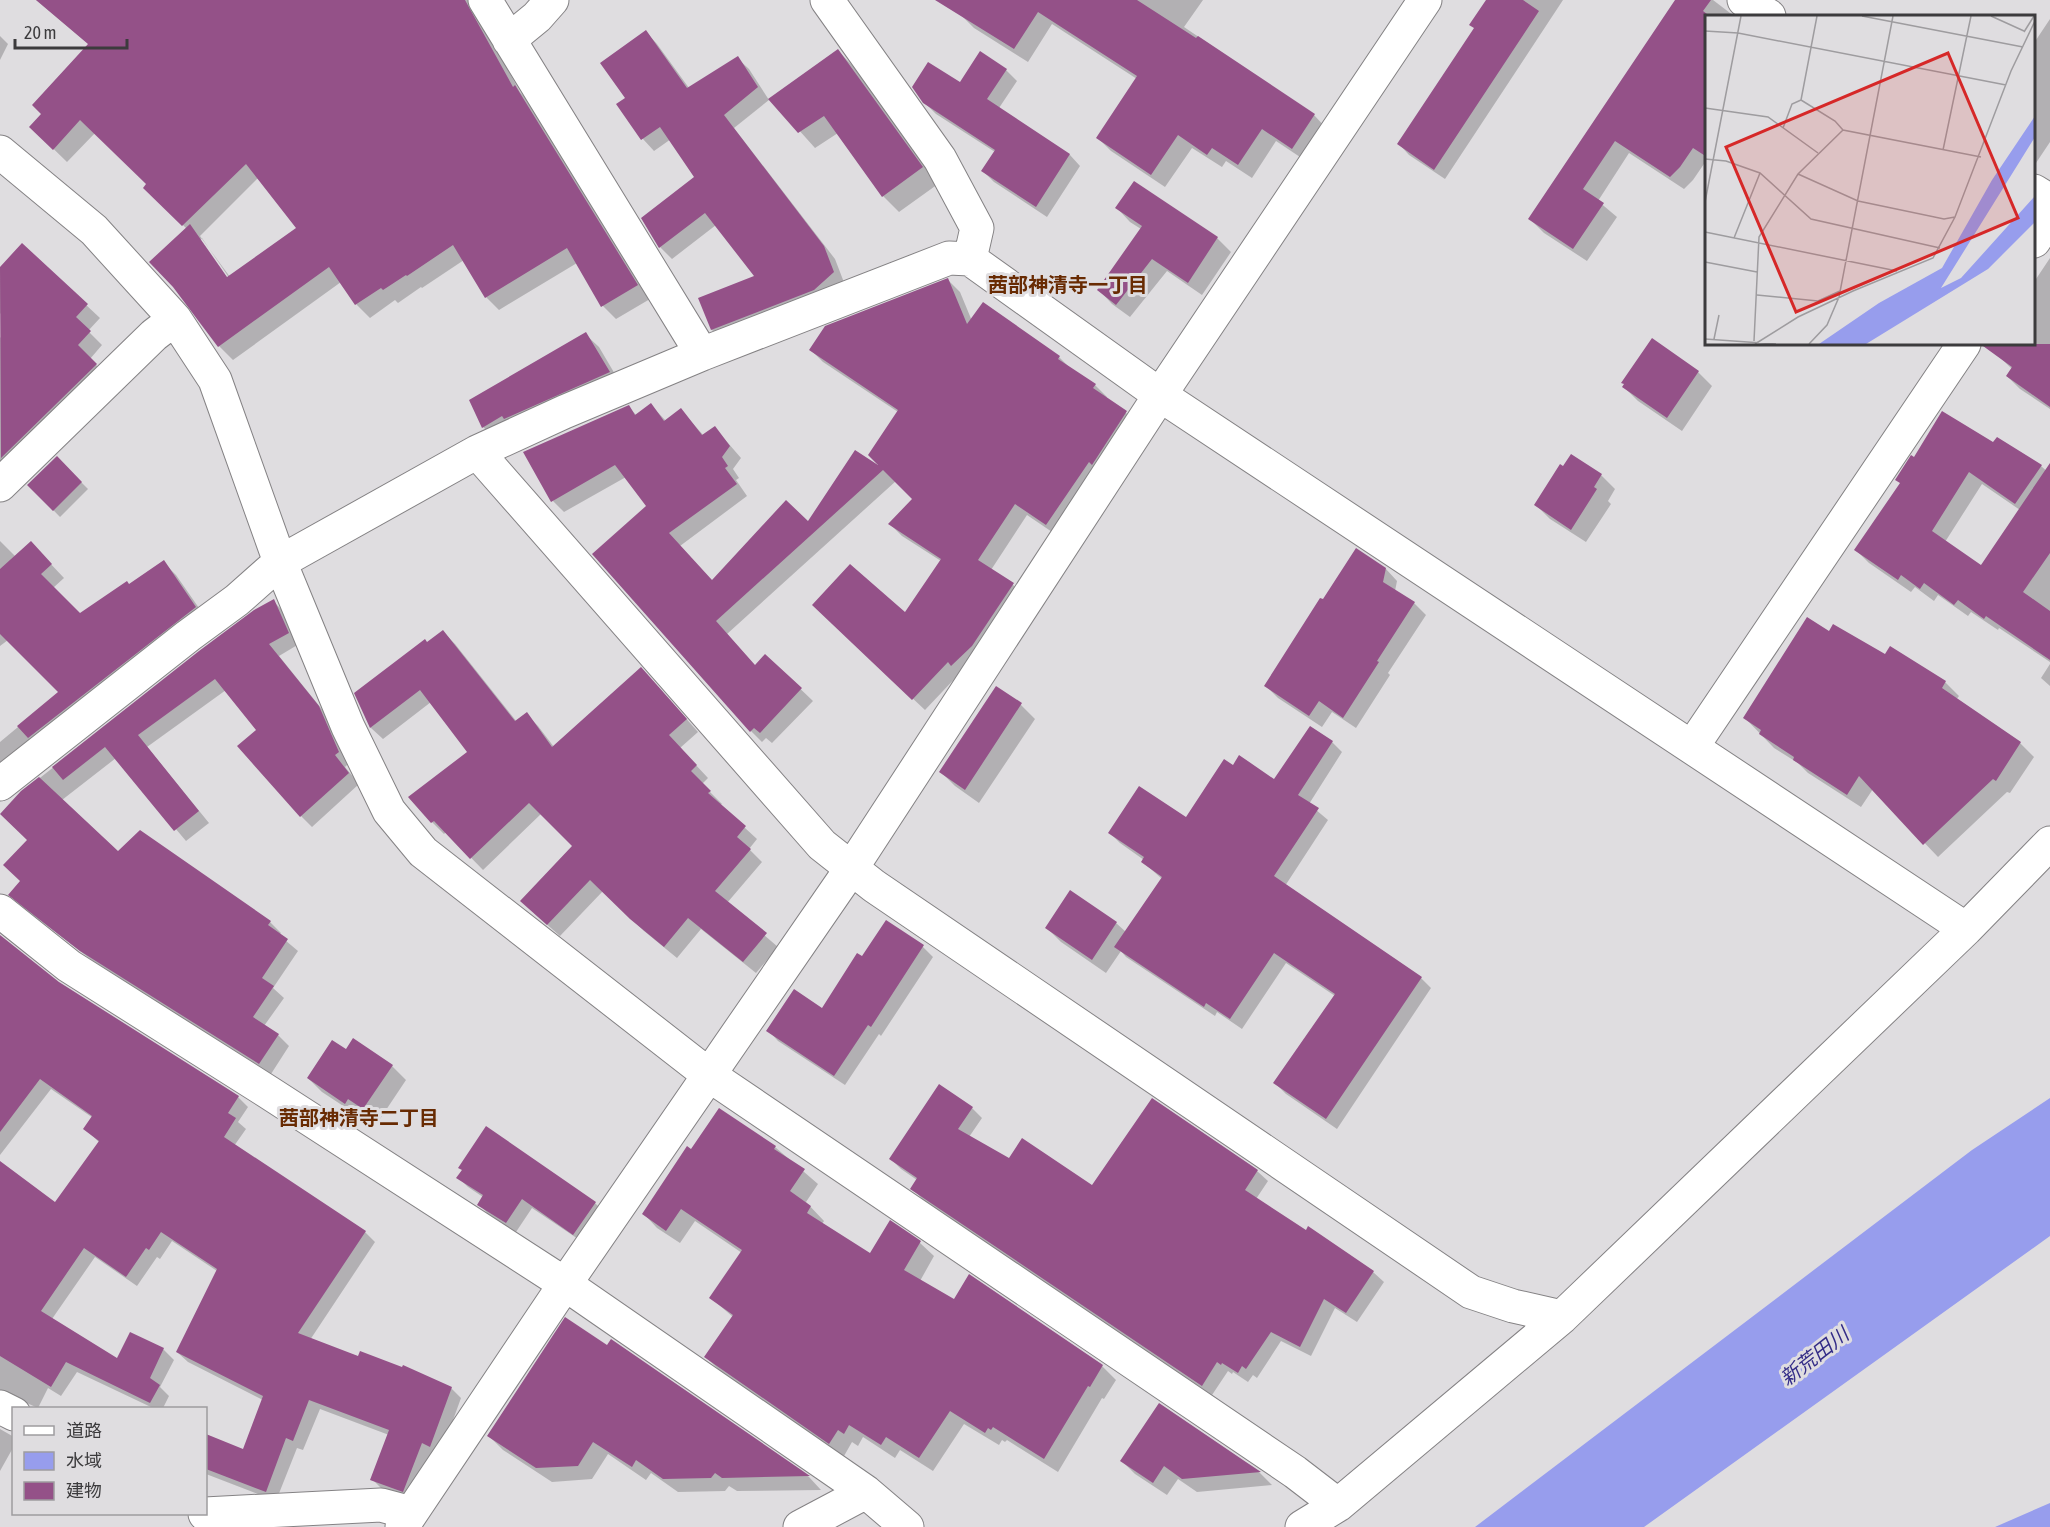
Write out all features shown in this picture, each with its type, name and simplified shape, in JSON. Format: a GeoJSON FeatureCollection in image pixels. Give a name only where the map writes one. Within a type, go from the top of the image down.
{"type":"FeatureCollection","features":[{"type":"Feature","properties":{"kind":"street"},"geometry":{"type":"LineString","coordinates":[[485,0],[702,354]]}},
{"type":"Feature","properties":{"kind":"street"},"geometry":{"type":"LineString","coordinates":[[509,40],[537,17],[552,0]]}},
{"type":"Feature","properties":{"kind":"street"},"geometry":{"type":"LineString","coordinates":[[827,0],[940,159],[977,228],[970,259]]}},
{"type":"Feature","properties":{"kind":"street"},"geometry":{"type":"LineString","coordinates":[[207,1514],[381,1505],[406,1520],[851,868],[1160,395],[1425,0]]}},
{"type":"Feature","properties":{"kind":"street"},"geometry":{"type":"LineString","coordinates":[[1744,0],[1767,15]]}},
{"type":"Feature","properties":{"kind":"street"},"geometry":{"type":"LineString","coordinates":[[0,152],[94,230],[175,319],[214,380],[280,562],[348,728],[389,811],[423,852],[709,1075],[1295,1472],[1338,1505]]}},
{"type":"Feature","properties":{"kind":"street"},"geometry":{"type":"LineString","coordinates":[[2035,192],[2050,201]]}},
{"type":"Feature","properties":{"kind":"street"},"geometry":{"type":"LineString","coordinates":[[2035,239],[2050,216]]}},
{"type":"Feature","properties":{"kind":"street"},"geometry":{"type":"LineString","coordinates":[[0,784],[237,600],[280,562],[477,452],[564,412],[702,354],[949,258],[970,259],[1160,395],[1966,929]]}},
{"type":"Feature","properties":{"kind":"street"},"geometry":{"type":"LineString","coordinates":[[0,485],[154,335],[175,319]]}},
{"type":"Feature","properties":{"kind":"street"},"geometry":{"type":"LineString","coordinates":[[1692,747],[1963,345]]}},
{"type":"Feature","properties":{"kind":"street"},"geometry":{"type":"LineString","coordinates":[[477,452],[822,845],[874,886],[1471,1292],[1513,1306],[1562,1317]]}},
{"type":"Feature","properties":{"kind":"street"},"geometry":{"type":"LineString","coordinates":[[1302,1527],[1338,1505],[1562,1317],[1966,929],[2050,843]]}},
{"type":"Feature","properties":{"kind":"street"},"geometry":{"type":"LineString","coordinates":[[0,910],[69,966],[565,1284],[866,1492],[907,1527]]}},
{"type":"Feature","properties":{"kind":"street"},"geometry":{"type":"LineString","coordinates":[[800,1527],[866,1492]]}},
{"type":"Feature","properties":{"kind":"water","name":"新荒田川"},"geometry":{"type":"Polygon","coordinates":[[[2050,1098],[2050,1236],[1644,1527],[1475,1527],[1972,1150],[2050,1098]]]}},
{"type":"Feature","properties":{"kind":"water"},"geometry":{"type":"Polygon","coordinates":[[[2050,1503],[2050,1527],[1995,1527],[2050,1503]]]}},
{"type":"Feature","properties":{"kind":"building"},"geometry":{"type":"Polygon","coordinates":[[[36,0],[465,0],[513,87],[515,85],[638,285],[601,307],[567,248],[485,298],[453,245],[407,276],[383,290],[381,288],[355,305],[329,267],[218,347],[173,287],[149,262],[190,224],[227,277],[296,228],[246,164],[182,226],[143,188],[146,184],[80,120],[53,150],[29,127],[41,114],[32,105],[88,44],[36,0]]]}},
{"type":"Feature","properties":{"kind":"building"},"geometry":{"type":"Polygon","coordinates":[[[935,0],[1137,0],[1196,38],[1198,36],[1315,114],[1292,149],[1262,129],[1238,165],[1212,148],[1207,155],[1178,135],[1151,175],[1096,138],[1137,76],[1038,12],[1014,49],[935,0]]]}},
{"type":"Feature","properties":{"kind":"building"},"geometry":{"type":"Polygon","coordinates":[[[1486,0],[1523,0],[1539,11],[1434,170],[1397,144],[1474,28],[1469,25],[1486,0]]]}},
{"type":"Feature","properties":{"kind":"building"},"geometry":{"type":"Polygon","coordinates":[[[1675,0],[1711,0],[1703,11],[1707,14],[1705,15],[1705,156],[1693,148],[1670,177],[1615,141],[1583,189],[1604,203],[1573,249],[1528,219],[1675,0]]]}},
{"type":"Feature","properties":{"kind":"building"},"geometry":{"type":"Polygon","coordinates":[[[646,30],[687,88],[738,56],[758,87],[724,115],[824,246],[834,272],[814,290],[711,330],[698,298],[754,276],[705,213],[659,248],[641,218],[694,177],[660,127],[641,140],[616,104],[625,98],[600,63],[646,30]]]}},
{"type":"Feature","properties":{"kind":"building"},"geometry":{"type":"Polygon","coordinates":[[[838,49],[923,167],[882,197],[824,116],[798,133],[768,99],[838,49]]]}},
{"type":"Feature","properties":{"kind":"building"},"geometry":{"type":"Polygon","coordinates":[[[980,51],[1007,69],[987,99],[1070,154],[1036,207],[981,171],[995,150],[923,103],[912,87],[928,62],[960,82],[980,51]]]}},
{"type":"Feature","properties":{"kind":"building"},"geometry":{"type":"Polygon","coordinates":[[[1134,181],[1218,237],[1188,283],[1152,259],[1116,305],[1097,290],[1142,226],[1115,208],[1134,181]]]}},
{"type":"Feature","properties":{"kind":"building"},"geometry":{"type":"Polygon","coordinates":[[[22,243],[88,304],[76,317],[91,331],[78,345],[97,364],[1,458],[0,267],[22,243]]]}},
{"type":"Feature","properties":{"kind":"building"},"geometry":{"type":"Polygon","coordinates":[[[948,278],[967,324],[983,302],[1060,356],[1058,359],[1096,384],[1093,388],[1127,411],[1092,465],[1089,462],[1046,525],[1015,504],[978,560],[1014,583],[972,646],[951,666],[948,662],[912,700],[812,605],[850,564],[905,612],[941,559],[888,524],[912,499],[883,470],[716,621],[755,665],[765,654],[802,688],[760,733],[754,728],[750,732],[592,554],[646,506],[615,465],[551,502],[523,452],[629,405],[635,415],[651,403],[664,421],[681,408],[702,435],[715,426],[730,446],[722,457],[728,466],[725,468],[737,484],[669,533],[712,580],[786,500],[808,521],[855,450],[878,465],[868,455],[898,410],[809,350],[825,326],[948,278]]]}},
{"type":"Feature","properties":{"kind":"building"},"geometry":{"type":"Polygon","coordinates":[[[586,332],[610,372],[504,419],[502,416],[482,428],[469,400],[586,332]]]}},
{"type":"Feature","properties":{"kind":"building"},"geometry":{"type":"Polygon","coordinates":[[[1652,338],[1699,371],[1667,418],[1622,387],[1624,384],[1621,383],[1652,338]]]}},
{"type":"Feature","properties":{"kind":"building"},"geometry":{"type":"Polygon","coordinates":[[[2050,344],[2050,407],[2006,376],[2012,367],[1983,346],[2050,344]]]}},
{"type":"Feature","properties":{"kind":"building"},"geometry":{"type":"Polygon","coordinates":[[[1942,411],[1993,442],[1997,437],[2042,465],[2015,504],[1969,472],[1932,531],[1981,565],[2050,463],[2050,553],[2023,592],[2050,611],[2050,660],[1986,616],[1984,619],[1958,600],[1954,605],[1924,583],[1920,589],[1901,575],[1898,580],[1854,550],[1900,483],[1895,480],[1911,455],[1914,457],[1942,411]]]}},
{"type":"Feature","properties":{"kind":"building"},"geometry":{"type":"Polygon","coordinates":[[[1571,454],[1602,474],[1594,487],[1597,489],[1571,530],[1534,505],[1560,464],[1563,466],[1571,454]]]}},
{"type":"Feature","properties":{"kind":"building"},"geometry":{"type":"Polygon","coordinates":[[[57,456],[82,482],[53,511],[27,485],[57,456]]]}},
{"type":"Feature","properties":{"kind":"building"},"geometry":{"type":"Polygon","coordinates":[[[31,541],[52,564],[41,574],[80,613],[127,581],[129,584],[164,560],[196,607],[28,738],[17,726],[58,692],[0,634],[0,569],[31,541]]]}},
{"type":"Feature","properties":{"kind":"building"},"geometry":{"type":"Polygon","coordinates":[[[1356,548],[1386,568],[1383,582],[1415,602],[1343,718],[1319,701],[1309,716],[1264,686],[1320,598],[1323,599],[1356,548]]]}},
{"type":"Feature","properties":{"kind":"building"},"geometry":{"type":"Polygon","coordinates":[[[274,599],[289,633],[269,644],[319,706],[339,752],[335,755],[349,773],[300,817],[237,746],[256,730],[215,679],[138,735],[199,811],[174,831],[105,747],[63,780],[52,767],[199,651],[254,610],[274,599]]]}},
{"type":"Feature","properties":{"kind":"building"},"geometry":{"type":"Polygon","coordinates":[[[1807,617],[1829,631],[1833,624],[1885,654],[1890,646],[1946,681],[1942,688],[2021,742],[1996,781],[1993,779],[1923,845],[1859,776],[1847,795],[1793,760],[1794,757],[1759,734],[1761,730],[1743,718],[1807,617]]]}},
{"type":"Feature","properties":{"kind":"building"},"geometry":{"type":"Polygon","coordinates":[[[443,630],[515,721],[527,712],[552,747],[641,667],[687,719],[669,735],[697,765],[691,771],[711,791],[708,793],[746,826],[737,837],[751,849],[715,891],[767,933],[743,962],[688,918],[664,947],[630,919],[590,880],[547,925],[520,901],[572,846],[529,803],[470,859],[434,821],[431,823],[408,797],[467,752],[420,690],[370,728],[354,693],[425,639],[427,642],[443,630]]]}},
{"type":"Feature","properties":{"kind":"building"},"geometry":{"type":"Polygon","coordinates":[[[996,686],[1022,703],[965,790],[939,772],[996,686]]]}},
{"type":"Feature","properties":{"kind":"building"},"geometry":{"type":"Polygon","coordinates":[[[1310,726],[1333,741],[1298,795],[1319,808],[1274,876],[1422,977],[1326,1119],[1273,1083],[1335,994],[1274,953],[1230,1019],[1206,1003],[1204,1007],[1114,947],[1162,877],[1141,862],[1144,857],[1108,833],[1139,786],[1186,817],[1224,759],[1233,765],[1239,755],[1274,779],[1310,726]]]}},
{"type":"Feature","properties":{"kind":"building"},"geometry":{"type":"Polygon","coordinates":[[[39,777],[118,851],[140,830],[271,921],[268,925],[288,939],[262,978],[274,986],[253,1017],[279,1034],[259,1064],[80,951],[8,895],[20,881],[3,865],[27,840],[0,814],[21,791],[39,777]]]}},
{"type":"Feature","properties":{"kind":"building"},"geometry":{"type":"Polygon","coordinates":[[[1070,890],[1117,922],[1092,960],[1045,928],[1070,890]]]}},
{"type":"Feature","properties":{"kind":"building"},"geometry":{"type":"Polygon","coordinates":[[[886,920],[924,945],[871,1027],[868,1025],[834,1076],[766,1031],[794,989],[822,1008],[857,953],[862,956],[886,920]]]}},
{"type":"Feature","properties":{"kind":"building"},"geometry":{"type":"Polygon","coordinates":[[[0,935],[59,982],[239,1096],[228,1113],[236,1118],[224,1137],[366,1231],[298,1333],[358,1356],[360,1351],[402,1367],[403,1365],[452,1387],[430,1447],[422,1443],[403,1492],[370,1480],[389,1430],[309,1400],[293,1441],[286,1438],[266,1492],[207,1469],[207,1434],[243,1449],[263,1396],[176,1352],[217,1269],[161,1232],[149,1250],[146,1248],[126,1277],[84,1248],[41,1311],[117,1358],[130,1332],[164,1348],[150,1378],[160,1385],[150,1403],[66,1362],[51,1387],[0,1356],[0,1161],[55,1202],[99,1141],[83,1129],[92,1116],[40,1079],[0,1132],[0,935]]]}},
{"type":"Feature","properties":{"kind":"building"},"geometry":{"type":"Polygon","coordinates":[[[353,1038],[393,1065],[363,1109],[348,1099],[345,1104],[307,1078],[332,1040],[346,1049],[353,1038]]]}},
{"type":"Feature","properties":{"kind":"building"},"geometry":{"type":"Polygon","coordinates":[[[939,1084],[973,1107],[958,1129],[1009,1158],[1022,1138],[1092,1185],[1152,1098],[1258,1170],[1245,1190],[1306,1230],[1308,1226],[1374,1271],[1346,1313],[1324,1299],[1300,1347],[1271,1332],[1246,1369],[1242,1366],[1238,1373],[1217,1362],[1202,1386],[910,1189],[917,1178],[889,1159],[939,1084]]]}},
{"type":"Feature","properties":{"kind":"building"},"geometry":{"type":"Polygon","coordinates":[[[719,1108],[776,1146],[774,1149],[805,1169],[790,1191],[811,1206],[807,1213],[870,1253],[890,1220],[921,1241],[904,1270],[954,1299],[969,1274],[1103,1365],[1044,1459],[993,1427],[991,1430],[988,1428],[985,1433],[950,1411],[919,1458],[886,1437],[881,1445],[849,1425],[844,1434],[838,1430],[829,1444],[704,1357],[733,1315],[709,1298],[742,1250],[681,1209],[666,1231],[642,1214],[687,1146],[691,1149],[719,1108]]]}},
{"type":"Feature","properties":{"kind":"building"},"geometry":{"type":"Polygon","coordinates":[[[486,1126],[596,1202],[573,1235],[522,1199],[506,1223],[477,1205],[483,1195],[456,1178],[462,1170],[458,1168],[486,1126]]]}},
{"type":"Feature","properties":{"kind":"building"},"geometry":{"type":"Polygon","coordinates":[[[565,1317],[607,1345],[611,1339],[810,1476],[722,1478],[715,1473],[711,1478],[663,1479],[636,1460],[632,1467],[593,1442],[578,1466],[536,1468],[487,1436],[565,1317]]]}},
{"type":"Feature","properties":{"kind":"building"},"geometry":{"type":"Polygon","coordinates":[[[1159,1403],[1261,1472],[1182,1479],[1164,1466],[1153,1483],[1120,1461],[1159,1403]]]}},
{"type":"Feature","properties":{"kind":"district","name":"茜部神清寺一丁目"},"geometry":{"type":"Point","coordinates":[1068,284]}},
{"type":"Feature","properties":{"kind":"district","name":"茜部神清寺二丁目"},"geometry":{"type":"Point","coordinates":[359,1117]}}]}
